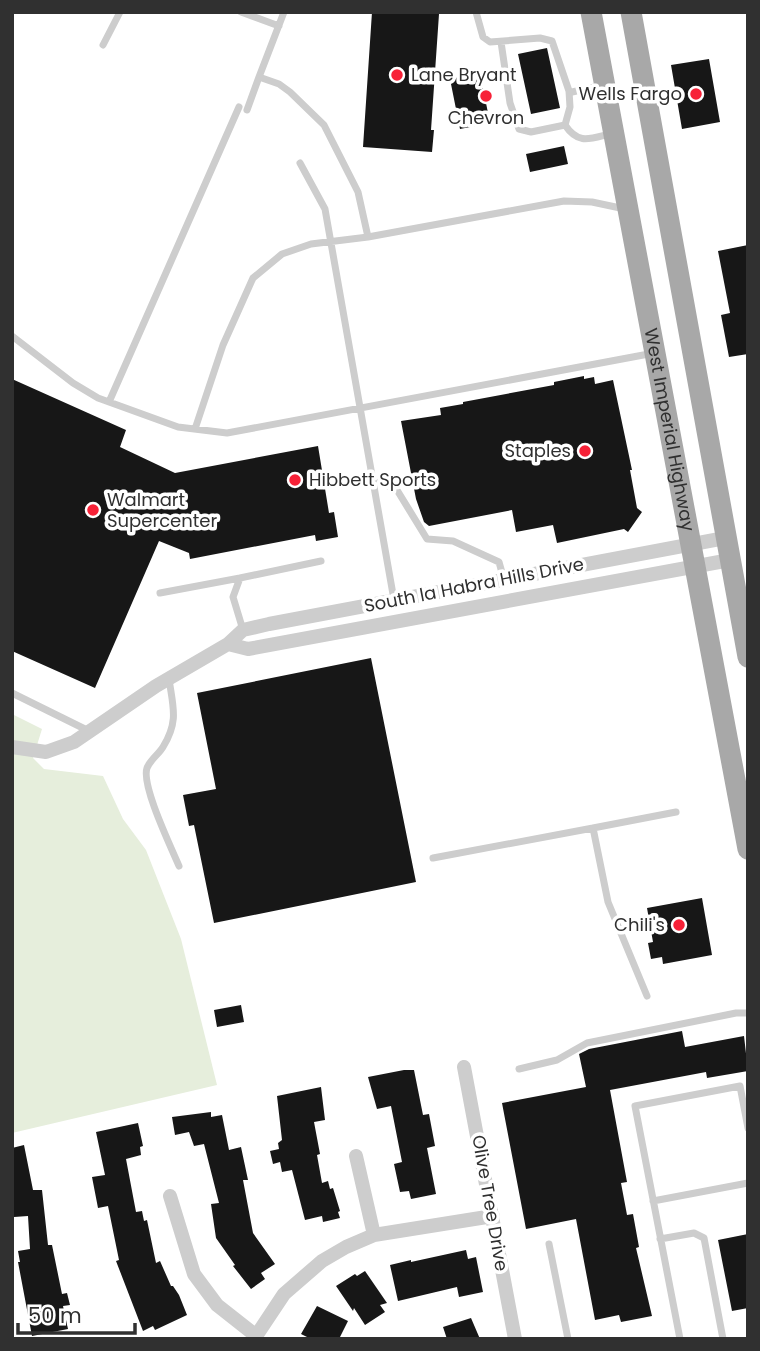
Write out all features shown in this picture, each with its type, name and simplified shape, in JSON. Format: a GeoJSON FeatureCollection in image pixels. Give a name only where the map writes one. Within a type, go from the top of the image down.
{"type":"FeatureCollection","features":[{"type":"Feature","properties":{"kind":"main road","name":"West Imperial Highway"},"geometry":{"type":"LineString","coordinates":[[591,12],[748,849]]}},
{"type":"Feature","properties":{"kind":"main road","name":"West Imperial Highway"},"geometry":{"type":"LineString","coordinates":[[631,12],[748,657]]}},
{"type":"Feature","properties":{"kind":"street","name":"South la Habra Hills Drive"},"geometry":{"type":"LineString","coordinates":[[243,630],[725,537]]}},
{"type":"Feature","properties":{"kind":"street","name":"South la Habra Hills Drive"},"geometry":{"type":"LineString","coordinates":[[228,645],[248,649],[730,561]]}},
{"type":"Feature","properties":{"kind":"street"},"geometry":{"type":"LineString","coordinates":[[12,747],[46,752],[74,742],[169,678],[228,645],[243,630]]}},
{"type":"Feature","properties":{"kind":"street","name":"Olive Tree Drive"},"geometry":{"type":"LineString","coordinates":[[464,1067],[515,1339]]}},
{"type":"Feature","properties":{"kind":"street"},"geometry":{"type":"LineString","coordinates":[[356,1157],[374,1235]]}},
{"type":"Feature","properties":{"kind":"street"},"geometry":{"type":"LineString","coordinates":[[170,1196],[194,1274],[217,1305],[254,1337],[284,1294],[322,1261],[374,1235],[493,1216]]}},
{"type":"Feature","properties":{"kind":"lane"},"geometry":{"type":"LineString","coordinates":[[103,44],[120,12]]}},
{"type":"Feature","properties":{"kind":"lane"},"geometry":{"type":"LineString","coordinates":[[241,12],[279,26]]}},
{"type":"Feature","properties":{"kind":"lane"},"geometry":{"type":"LineString","coordinates":[[109,402],[259,77],[284,12]]}},
{"type":"Feature","properties":{"kind":"lane"},"geometry":{"type":"LineString","coordinates":[[476,12],[483,37],[490,42],[540,38],[552,41],[569,91],[570,107],[565,125]]}},
{"type":"Feature","properties":{"kind":"lane"},"geometry":{"type":"LineString","coordinates":[[501,42],[510,103],[519,129],[531,132],[565,125]]}},
{"type":"Feature","properties":{"kind":"lane"},"geometry":{"type":"LineString","coordinates":[[259,77],[279,84],[290,92],[324,125],[358,192],[368,237]]}},
{"type":"Feature","properties":{"kind":"lane"},"geometry":{"type":"LineString","coordinates":[[569,91],[604,85]]}},
{"type":"Feature","properties":{"kind":"lane"},"geometry":{"type":"LineString","coordinates":[[565,125],[572,135],[581,139],[614,133]]}},
{"type":"Feature","properties":{"kind":"lane"},"geometry":{"type":"LineString","coordinates":[[300,163],[325,209],[394,600]]}},
{"type":"Feature","properties":{"kind":"lane"},"geometry":{"type":"LineString","coordinates":[[195,429],[223,345],[253,278],[282,254],[311,244],[368,237],[568,201],[592,202],[628,209]]}},
{"type":"Feature","properties":{"kind":"lane"},"geometry":{"type":"LineString","coordinates":[[12,336],[73,383],[109,402],[178,427],[227,433],[654,353]]}},
{"type":"Feature","properties":{"kind":"lane"},"geometry":{"type":"LineString","coordinates":[[371,478],[397,491],[427,539],[453,541],[499,562],[504,581]]}},
{"type":"Feature","properties":{"kind":"lane"},"geometry":{"type":"LineString","coordinates":[[160,593],[321,561]]}},
{"type":"Feature","properties":{"kind":"lane"},"geometry":{"type":"LineString","coordinates":[[240,578],[233,597],[243,630]]}},
{"type":"Feature","properties":{"kind":"lane"},"geometry":{"type":"LineString","coordinates":[[169,678],[174,728],[147,767],[146,775],[148,790],[179,866]]}},
{"type":"Feature","properties":{"kind":"lane"},"geometry":{"type":"LineString","coordinates":[[12,693],[90,731]]}},
{"type":"Feature","properties":{"kind":"lane"},"geometry":{"type":"LineString","coordinates":[[433,858],[676,812]]}},
{"type":"Feature","properties":{"kind":"lane"},"geometry":{"type":"LineString","coordinates":[[593,828],[608,902],[647,996]]}},
{"type":"Feature","properties":{"kind":"lane"},"geometry":{"type":"LineString","coordinates":[[519,1069],[557,1060],[587,1043],[736,1013],[748,1013]]}},
{"type":"Feature","properties":{"kind":"lane"},"geometry":{"type":"LineString","coordinates":[[680,1339],[635,1106],[740,1086],[748,1128]]}},
{"type":"Feature","properties":{"kind":"lane"},"geometry":{"type":"LineString","coordinates":[[653,1201],[748,1183]]}},
{"type":"Feature","properties":{"kind":"lane"},"geometry":{"type":"LineString","coordinates":[[660,1239],[694,1233],[704,1238],[723,1339]]}},
{"type":"Feature","properties":{"kind":"lane"},"geometry":{"type":"LineString","coordinates":[[550,1244],[568,1339]]}},
{"type":"Feature","properties":{"kind":"green space"},"geometry":{"type":"Polygon","coordinates":[[[12,714],[42,729],[33,758],[44,769],[103,776],[123,819],[146,850],[181,939],[217,1085],[12,1133],[12,714]]]}},
{"type":"Feature","properties":{"kind":"building"},"geometry":{"type":"Polygon","coordinates":[[[372,12],[439,14],[431,130],[434,130],[432,152],[363,147],[372,12]]]}},
{"type":"Feature","properties":{"kind":"building"},"geometry":{"type":"Polygon","coordinates":[[[547,48],[560,108],[531,114],[518,54],[547,48]]]}},
{"type":"Feature","properties":{"kind":"building","name":"Wells Fargo"},"geometry":{"type":"Polygon","coordinates":[[[709,59],[720,122],[682,129],[671,65],[709,59]]]}},
{"type":"Feature","properties":{"kind":"building"},"geometry":{"type":"Polygon","coordinates":[[[480,73],[490,123],[460,129],[450,79],[480,73]]]}},
{"type":"Feature","properties":{"kind":"building"},"geometry":{"type":"Polygon","coordinates":[[[564,146],[568,164],[530,172],[526,154],[564,146]]]}},
{"type":"Feature","properties":{"kind":"building"},"geometry":{"type":"Polygon","coordinates":[[[748,245],[748,354],[729,357],[721,315],[730,313],[718,251],[748,245]]]}},
{"type":"Feature","properties":{"kind":"building"},"geometry":{"type":"Polygon","coordinates":[[[584,376],[584,379],[594,377],[595,384],[613,380],[637,508],[642,512],[628,532],[624,529],[557,543],[553,525],[516,532],[512,510],[429,526],[424,522],[416,499],[401,421],[441,415],[440,408],[554,385],[554,382],[584,376]]]}},
{"type":"Feature","properties":{"kind":"building","name":"Walmart Supercenter"},"geometry":{"type":"Polygon","coordinates":[[[12,379],[126,430],[120,447],[175,473],[318,446],[329,513],[334,512],[338,537],[316,541],[315,535],[190,559],[189,553],[159,541],[95,688],[12,651],[12,379]]]}},
{"type":"Feature","properties":{"kind":"building"},"geometry":{"type":"Polygon","coordinates":[[[371,658],[416,882],[214,923],[194,825],[189,826],[183,795],[216,789],[197,693],[371,658]]]}},
{"type":"Feature","properties":{"kind":"building","name":"Chili's"},"geometry":{"type":"Polygon","coordinates":[[[702,898],[712,955],[663,964],[662,957],[651,959],[648,943],[653,942],[647,908],[702,898]]]}},
{"type":"Feature","properties":{"kind":"building"},"geometry":{"type":"Polygon","coordinates":[[[241,1005],[244,1022],[217,1027],[214,1010],[241,1005]]]}},
{"type":"Feature","properties":{"kind":"building"},"geometry":{"type":"Polygon","coordinates":[[[682,1031],[685,1047],[744,1036],[748,1071],[707,1078],[706,1072],[610,1090],[627,1182],[621,1183],[627,1215],[633,1214],[639,1247],[636,1248],[652,1316],[621,1322],[619,1315],[595,1320],[576,1219],[526,1229],[502,1103],[586,1087],[579,1054],[589,1049],[682,1031]]]}},
{"type":"Feature","properties":{"kind":"building"},"geometry":{"type":"Polygon","coordinates":[[[414,1070],[423,1115],[429,1114],[435,1146],[427,1148],[436,1194],[411,1199],[409,1191],[400,1192],[394,1164],[402,1162],[391,1106],[377,1109],[368,1077],[414,1070]]]}},
{"type":"Feature","properties":{"kind":"building"},"geometry":{"type":"Polygon","coordinates":[[[321,1087],[325,1120],[314,1122],[320,1154],[317,1155],[322,1183],[328,1181],[330,1189],[333,1188],[340,1211],[340,1218],[323,1222],[322,1216],[305,1220],[292,1170],[282,1172],[280,1162],[273,1164],[270,1151],[279,1149],[278,1143],[282,1140],[277,1096],[321,1087]]]}},
{"type":"Feature","properties":{"kind":"building"},"geometry":{"type":"Polygon","coordinates":[[[211,1112],[211,1117],[222,1115],[229,1150],[241,1147],[248,1180],[243,1180],[253,1233],[275,1264],[261,1273],[265,1279],[251,1289],[216,1238],[211,1204],[219,1203],[204,1144],[194,1146],[189,1132],[175,1135],[172,1117],[211,1112]]]}},
{"type":"Feature","properties":{"kind":"building"},"geometry":{"type":"Polygon","coordinates":[[[138,1123],[143,1146],[140,1147],[141,1155],[126,1159],[136,1212],[142,1211],[144,1221],[147,1220],[156,1263],[160,1261],[187,1315],[155,1330],[153,1326],[143,1331],[116,1261],[119,1260],[108,1206],[98,1208],[92,1177],[105,1175],[96,1132],[138,1123]]]}},
{"type":"Feature","properties":{"kind":"building"},"geometry":{"type":"Polygon","coordinates":[[[24,1145],[33,1190],[42,1190],[48,1245],[52,1245],[62,1294],[67,1293],[70,1305],[63,1306],[68,1329],[32,1336],[18,1262],[18,1251],[30,1249],[28,1216],[14,1217],[12,1211],[12,1148],[24,1145]]]}},
{"type":"Feature","properties":{"kind":"building"},"geometry":{"type":"Polygon","coordinates":[[[748,1234],[748,1308],[732,1311],[718,1240],[748,1234]]]}},
{"type":"Feature","properties":{"kind":"building"},"geometry":{"type":"Polygon","coordinates":[[[466,1250],[468,1259],[476,1257],[483,1292],[459,1297],[457,1287],[398,1301],[390,1265],[466,1250]]]}},
{"type":"Feature","properties":{"kind":"building"},"geometry":{"type":"Polygon","coordinates":[[[365,1271],[387,1303],[380,1305],[385,1312],[365,1325],[336,1286],[365,1271]]]}},
{"type":"Feature","properties":{"kind":"building"},"geometry":{"type":"Polygon","coordinates":[[[317,1306],[348,1321],[339,1339],[311,1339],[301,1334],[317,1306]]]}},
{"type":"Feature","properties":{"kind":"building"},"geometry":{"type":"Polygon","coordinates":[[[471,1318],[480,1339],[447,1339],[443,1327],[471,1318]]]}},
{"type":"Feature","properties":{"kind":"place","name":"Lane Bryant"},"geometry":{"type":"Point","coordinates":[397,75]}},
{"type":"Feature","properties":{"kind":"place","name":"Wells Fargo"},"geometry":{"type":"Point","coordinates":[696,94]}},
{"type":"Feature","properties":{"kind":"place","name":"Chevron"},"geometry":{"type":"Point","coordinates":[486,96]}},
{"type":"Feature","properties":{"kind":"place","name":"Staples"},"geometry":{"type":"Point","coordinates":[585,451]}},
{"type":"Feature","properties":{"kind":"place","name":"Hibbett Sports"},"geometry":{"type":"Point","coordinates":[295,480]}},
{"type":"Feature","properties":{"kind":"place","name":"Walmart Supercenter"},"geometry":{"type":"Point","coordinates":[93,510]}},
{"type":"Feature","properties":{"kind":"place","name":"Chili's"},"geometry":{"type":"Point","coordinates":[679,925]}}]}
